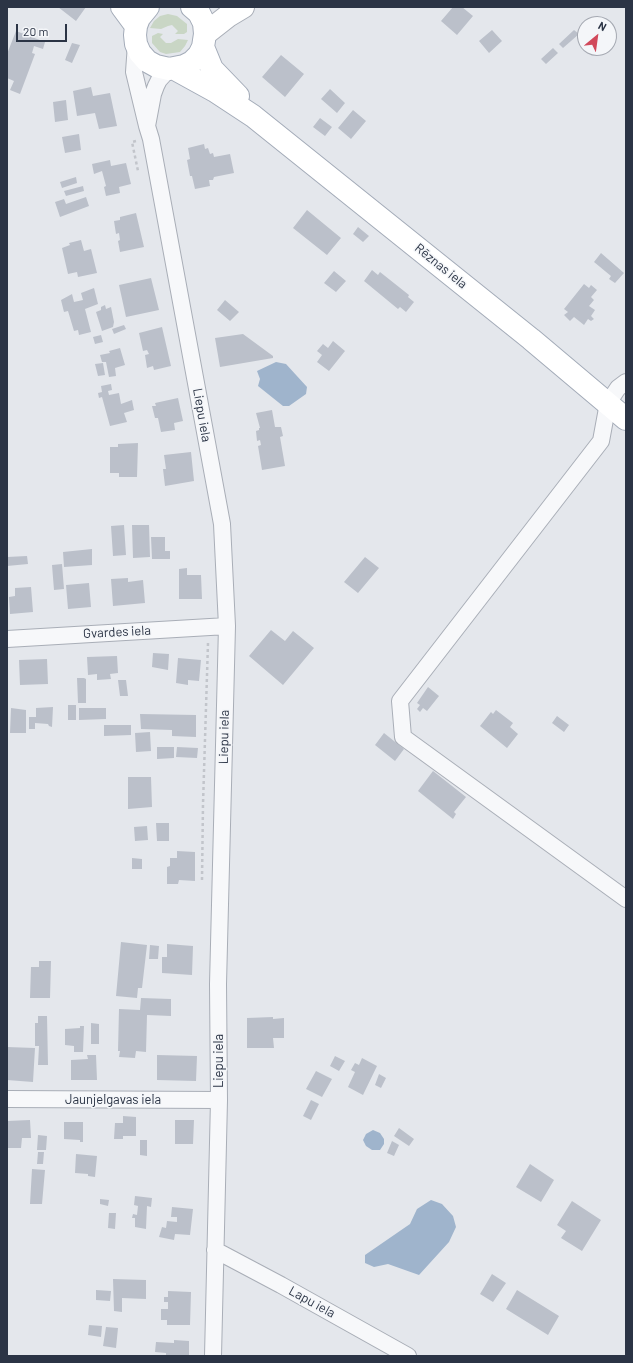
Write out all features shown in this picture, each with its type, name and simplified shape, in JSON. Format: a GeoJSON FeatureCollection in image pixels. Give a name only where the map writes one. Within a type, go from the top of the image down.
{"type":"FeatureCollection","features":[{"type":"Feature","properties":{"kind":"main road","name":"Rēznas iela"},"geometry":{"type":"LineString","coordinates":[[122,7],[136,35],[140,53],[147,61],[156,66],[172,69],[215,92],[253,116],[526,335],[626,418]]}},
{"type":"Feature","properties":{"kind":"main road"},"geometry":{"type":"LineString","coordinates":[[136,35],[139,18],[148,7]]}},
{"type":"Feature","properties":{"kind":"main road","name":"Rēznas iela"},"geometry":{"type":"LineString","coordinates":[[192,7],[199,13],[204,23],[204,40],[212,69],[241,99],[253,116]]}},
{"type":"Feature","properties":{"kind":"main road"},"geometry":{"type":"LineString","coordinates":[[172,69],[192,62],[199,55],[204,40],[228,16],[243,7]]}},
{"type":"Feature","properties":{"kind":"street","name":"Liepu iela"},"geometry":{"type":"LineString","coordinates":[[136,35],[134,72],[149,132],[222,524],[227,626],[218,984],[220,1100],[213,1356]]}},
{"type":"Feature","properties":{"kind":"street","name":"Liepu iela"},"geometry":{"type":"LineString","coordinates":[[149,132],[153,94],[159,80],[172,69]]}},
{"type":"Feature","properties":{"kind":"street"},"geometry":{"type":"LineString","coordinates":[[626,382],[618,388],[608,403],[601,441],[400,701],[403,737],[626,899]]}},
{"type":"Feature","properties":{"kind":"street","name":"Gvardes iela"},"geometry":{"type":"LineString","coordinates":[[7,638],[227,626]]}},
{"type":"Feature","properties":{"kind":"street","name":"Jaunjelgavas iela"},"geometry":{"type":"LineString","coordinates":[[7,1099],[220,1100]]}},
{"type":"Feature","properties":{"kind":"street","name":"Lapu iela"},"geometry":{"type":"LineString","coordinates":[[215,1250],[408,1356]]}},
{"type":"Feature","properties":{"kind":"path"},"geometry":{"type":"LineString","coordinates":[[139,172],[132,142],[149,132]]}},
{"type":"Feature","properties":{"kind":"path"},"geometry":{"type":"LineString","coordinates":[[202,882],[202,804],[209,626]]}},
{"type":"Feature","properties":{"kind":"green space"},"geometry":{"type":"Polygon","coordinates":[[[168,14],[177,16],[187,24],[187,32],[184,34],[175,34],[178,31],[172,25],[161,29],[150,28],[154,21],[160,16],[168,14]]]}},
{"type":"Feature","properties":{"kind":"green space"},"geometry":{"type":"Polygon","coordinates":[[[158,33],[163,34],[160,37],[166,43],[171,43],[178,39],[188,40],[180,52],[166,54],[160,52],[152,43],[152,36],[158,33]]]}},
{"type":"Feature","properties":{"kind":"water"},"geometry":{"type":"Polygon","coordinates":[[[276,362],[286,364],[307,387],[306,394],[289,406],[283,406],[258,386],[260,379],[257,371],[276,362]]]}},
{"type":"Feature","properties":{"kind":"water"},"geometry":{"type":"Polygon","coordinates":[[[373,1130],[380,1133],[384,1139],[384,1144],[380,1150],[372,1150],[366,1146],[363,1140],[366,1134],[373,1130]]]}},
{"type":"Feature","properties":{"kind":"water"},"geometry":{"type":"Polygon","coordinates":[[[431,1200],[442,1204],[453,1216],[456,1227],[449,1242],[419,1275],[388,1264],[374,1267],[365,1263],[365,1255],[410,1224],[417,1209],[431,1200]]]}},
{"type":"Feature","properties":{"kind":"building"},"geometry":{"type":"Polygon","coordinates":[[[58,7],[86,7],[76,21],[58,7]]]}},
{"type":"Feature","properties":{"kind":"building"},"geometry":{"type":"Polygon","coordinates":[[[453,7],[462,7],[473,16],[457,35],[441,21],[453,7]]]}},
{"type":"Feature","properties":{"kind":"building"},"geometry":{"type":"Polygon","coordinates":[[[492,30],[502,41],[489,53],[479,41],[492,30]]]}},
{"type":"Feature","properties":{"kind":"building"},"geometry":{"type":"Polygon","coordinates":[[[574,30],[577,32],[577,36],[563,48],[559,44],[574,30]]]}},
{"type":"Feature","properties":{"kind":"building"},"geometry":{"type":"Polygon","coordinates":[[[16,31],[45,42],[43,49],[34,46],[32,53],[35,54],[20,94],[10,90],[14,81],[7,78],[7,54],[16,31]]]}},
{"type":"Feature","properties":{"kind":"building"},"geometry":{"type":"Polygon","coordinates":[[[72,43],[80,45],[72,63],[65,60],[72,43]]]}},
{"type":"Feature","properties":{"kind":"building"},"geometry":{"type":"Polygon","coordinates":[[[553,48],[558,53],[546,64],[541,59],[553,48]]]}},
{"type":"Feature","properties":{"kind":"building"},"geometry":{"type":"Polygon","coordinates":[[[281,55],[304,74],[285,97],[262,77],[281,55]]]}},
{"type":"Feature","properties":{"kind":"building"},"geometry":{"type":"Polygon","coordinates":[[[91,87],[93,96],[110,93],[117,126],[99,129],[95,113],[77,116],[73,91],[91,87]]]}},
{"type":"Feature","properties":{"kind":"building"},"geometry":{"type":"Polygon","coordinates":[[[330,89],[345,103],[337,113],[321,99],[330,89]]]}},
{"type":"Feature","properties":{"kind":"building"},"geometry":{"type":"Polygon","coordinates":[[[66,100],[68,120],[55,122],[53,102],[66,100]]]}},
{"type":"Feature","properties":{"kind":"building"},"geometry":{"type":"Polygon","coordinates":[[[353,110],[366,121],[351,139],[338,128],[353,110]]]}},
{"type":"Feature","properties":{"kind":"building"},"geometry":{"type":"Polygon","coordinates":[[[320,118],[332,127],[325,136],[313,127],[320,118]]]}},
{"type":"Feature","properties":{"kind":"building"},"geometry":{"type":"Polygon","coordinates":[[[79,134],[81,150],[65,153],[62,137],[79,134]]]}},
{"type":"Feature","properties":{"kind":"building"},"geometry":{"type":"Polygon","coordinates":[[[204,144],[205,149],[208,148],[210,154],[213,153],[214,157],[230,154],[234,173],[214,177],[213,180],[209,180],[210,186],[195,189],[192,176],[190,176],[187,160],[190,159],[188,148],[204,144]]]}},
{"type":"Feature","properties":{"kind":"building"},"geometry":{"type":"Polygon","coordinates":[[[110,160],[111,166],[126,163],[131,184],[119,187],[120,193],[106,196],[104,187],[106,186],[102,171],[94,174],[92,164],[110,160]]]}},
{"type":"Feature","properties":{"kind":"building"},"geometry":{"type":"Polygon","coordinates":[[[76,177],[77,183],[62,188],[60,182],[76,177]]]}},
{"type":"Feature","properties":{"kind":"building"},"geometry":{"type":"Polygon","coordinates":[[[83,186],[84,191],[66,196],[64,191],[83,186]]]}},
{"type":"Feature","properties":{"kind":"building"},"geometry":{"type":"Polygon","coordinates":[[[86,197],[89,206],[60,217],[55,202],[64,199],[66,204],[86,197]]]}},
{"type":"Feature","properties":{"kind":"building"},"geometry":{"type":"Polygon","coordinates":[[[307,210],[341,238],[327,255],[293,228],[307,210]]]}},
{"type":"Feature","properties":{"kind":"building"},"geometry":{"type":"Polygon","coordinates":[[[136,213],[144,247],[120,252],[118,241],[120,240],[119,233],[116,234],[114,221],[120,220],[120,217],[136,213]]]}},
{"type":"Feature","properties":{"kind":"building"},"geometry":{"type":"Polygon","coordinates":[[[358,227],[369,236],[363,242],[353,234],[358,227]]]}},
{"type":"Feature","properties":{"kind":"building"},"geometry":{"type":"Polygon","coordinates":[[[81,240],[84,251],[91,249],[97,273],[78,277],[77,272],[68,274],[62,248],[70,245],[69,243],[81,240]]]}},
{"type":"Feature","properties":{"kind":"building"},"geometry":{"type":"Polygon","coordinates":[[[601,253],[624,273],[615,283],[609,279],[611,276],[594,262],[601,253]]]}},
{"type":"Feature","properties":{"kind":"building"},"geometry":{"type":"Polygon","coordinates":[[[372,270],[378,275],[380,272],[409,295],[408,297],[414,302],[406,312],[400,307],[398,309],[364,281],[372,270]]]}},
{"type":"Feature","properties":{"kind":"building"},"geometry":{"type":"Polygon","coordinates":[[[334,271],[346,281],[336,292],[324,283],[334,271]]]}},
{"type":"Feature","properties":{"kind":"building"},"geometry":{"type":"Polygon","coordinates":[[[151,278],[159,310],[126,317],[119,285],[151,278]]]}},
{"type":"Feature","properties":{"kind":"building"},"geometry":{"type":"Polygon","coordinates":[[[584,284],[589,288],[591,285],[597,290],[591,297],[594,300],[589,306],[595,310],[591,316],[594,319],[591,321],[588,319],[584,325],[574,317],[570,321],[564,315],[568,312],[564,309],[584,284]]]}},
{"type":"Feature","properties":{"kind":"building"},"geometry":{"type":"Polygon","coordinates":[[[94,288],[98,304],[85,309],[91,332],[79,335],[78,330],[74,331],[68,311],[64,312],[61,300],[72,294],[74,302],[83,300],[81,293],[94,288]]]}},
{"type":"Feature","properties":{"kind":"building"},"geometry":{"type":"Polygon","coordinates":[[[225,300],[239,312],[230,321],[217,310],[225,300]]]}},
{"type":"Feature","properties":{"kind":"building"},"geometry":{"type":"Polygon","coordinates":[[[105,305],[106,309],[111,307],[114,322],[113,327],[102,331],[96,312],[101,310],[101,307],[105,305]]]}},
{"type":"Feature","properties":{"kind":"building"},"geometry":{"type":"Polygon","coordinates":[[[124,325],[126,329],[114,334],[112,329],[124,325]]]}},
{"type":"Feature","properties":{"kind":"building"},"geometry":{"type":"Polygon","coordinates":[[[162,327],[171,366],[154,370],[153,366],[147,368],[145,355],[149,354],[147,350],[143,351],[139,333],[162,327]]]}},
{"type":"Feature","properties":{"kind":"building"},"geometry":{"type":"Polygon","coordinates":[[[243,334],[273,356],[273,358],[220,367],[215,338],[243,334]]]}},
{"type":"Feature","properties":{"kind":"building"},"geometry":{"type":"Polygon","coordinates":[[[101,335],[103,342],[95,344],[93,337],[101,335]]]}},
{"type":"Feature","properties":{"kind":"building"},"geometry":{"type":"Polygon","coordinates":[[[333,341],[345,351],[329,371],[317,362],[322,355],[317,351],[323,344],[328,348],[333,341]]]}},
{"type":"Feature","properties":{"kind":"building"},"geometry":{"type":"Polygon","coordinates":[[[120,348],[125,365],[115,368],[116,376],[109,377],[106,362],[102,362],[100,355],[110,353],[109,351],[120,348]]]}},
{"type":"Feature","properties":{"kind":"building"},"geometry":{"type":"Polygon","coordinates":[[[103,363],[105,375],[98,376],[95,364],[103,363]]]}},
{"type":"Feature","properties":{"kind":"building"},"geometry":{"type":"Polygon","coordinates":[[[111,384],[112,390],[108,391],[109,395],[119,393],[121,404],[132,400],[134,410],[124,413],[127,422],[110,426],[102,397],[99,398],[98,393],[102,392],[101,386],[111,384]]]}},
{"type":"Feature","properties":{"kind":"building"},"geometry":{"type":"Polygon","coordinates":[[[178,398],[183,421],[174,423],[175,430],[161,432],[158,418],[155,418],[152,406],[156,406],[155,403],[178,398]]]}},
{"type":"Feature","properties":{"kind":"building"},"geometry":{"type":"Polygon","coordinates":[[[272,410],[275,427],[281,427],[283,436],[280,437],[285,466],[262,470],[258,446],[261,445],[260,440],[257,441],[256,431],[260,428],[256,413],[272,410]]]}},
{"type":"Feature","properties":{"kind":"building"},"geometry":{"type":"Polygon","coordinates":[[[138,443],[137,477],[119,477],[119,473],[110,473],[110,447],[118,447],[118,444],[138,443]]]}},
{"type":"Feature","properties":{"kind":"building"},"geometry":{"type":"Polygon","coordinates":[[[191,452],[194,481],[165,486],[163,469],[166,469],[164,455],[191,452]]]}},
{"type":"Feature","properties":{"kind":"building"},"geometry":{"type":"Polygon","coordinates":[[[124,525],[126,555],[113,556],[111,526],[124,525]]]}},
{"type":"Feature","properties":{"kind":"building"},"geometry":{"type":"Polygon","coordinates":[[[132,525],[149,525],[150,557],[133,558],[132,525]]]}},
{"type":"Feature","properties":{"kind":"building"},"geometry":{"type":"Polygon","coordinates":[[[151,537],[165,537],[165,551],[170,551],[170,559],[152,559],[151,537]]]}},
{"type":"Feature","properties":{"kind":"building"},"geometry":{"type":"Polygon","coordinates":[[[92,549],[92,565],[64,567],[63,552],[92,549]]]}},
{"type":"Feature","properties":{"kind":"building"},"geometry":{"type":"Polygon","coordinates":[[[27,556],[28,564],[7,566],[7,557],[27,556]]]}},
{"type":"Feature","properties":{"kind":"building"},"geometry":{"type":"Polygon","coordinates":[[[365,557],[379,568],[358,593],[344,582],[365,557]]]}},
{"type":"Feature","properties":{"kind":"building"},"geometry":{"type":"Polygon","coordinates":[[[62,564],[64,589],[54,590],[52,565],[62,564]]]}},
{"type":"Feature","properties":{"kind":"building"},"geometry":{"type":"Polygon","coordinates":[[[187,568],[187,575],[201,575],[202,599],[179,599],[179,569],[187,568]]]}},
{"type":"Feature","properties":{"kind":"building"},"geometry":{"type":"Polygon","coordinates":[[[128,578],[128,582],[143,580],[145,603],[113,606],[111,579],[128,578]]]}},
{"type":"Feature","properties":{"kind":"building"},"geometry":{"type":"Polygon","coordinates":[[[89,583],[91,607],[68,609],[66,585],[89,583]]]}},
{"type":"Feature","properties":{"kind":"building"},"geometry":{"type":"Polygon","coordinates":[[[31,587],[33,612],[10,614],[9,597],[15,596],[15,588],[31,587]]]}},
{"type":"Feature","properties":{"kind":"building"},"geometry":{"type":"Polygon","coordinates":[[[271,630],[285,641],[293,631],[314,648],[283,685],[249,656],[271,630]]]}},
{"type":"Feature","properties":{"kind":"building"},"geometry":{"type":"Polygon","coordinates":[[[153,653],[169,654],[168,670],[152,667],[153,653]]]}},
{"type":"Feature","properties":{"kind":"building"},"geometry":{"type":"Polygon","coordinates":[[[117,656],[118,673],[110,674],[111,679],[97,680],[97,674],[88,675],[87,657],[117,656]]]}},
{"type":"Feature","properties":{"kind":"building"},"geometry":{"type":"Polygon","coordinates":[[[178,658],[201,660],[199,681],[188,680],[188,685],[176,683],[178,658]]]}},
{"type":"Feature","properties":{"kind":"building"},"geometry":{"type":"Polygon","coordinates":[[[47,659],[48,684],[20,685],[19,660],[47,659]]]}},
{"type":"Feature","properties":{"kind":"building"},"geometry":{"type":"Polygon","coordinates":[[[77,678],[86,679],[86,703],[78,703],[77,678]]]}},
{"type":"Feature","properties":{"kind":"building"},"geometry":{"type":"Polygon","coordinates":[[[118,680],[126,680],[128,696],[120,696],[118,680]]]}},
{"type":"Feature","properties":{"kind":"building"},"geometry":{"type":"Polygon","coordinates":[[[428,687],[439,696],[427,711],[423,708],[420,712],[417,709],[420,705],[417,703],[428,687]]]}},
{"type":"Feature","properties":{"kind":"building"},"geometry":{"type":"Polygon","coordinates":[[[68,705],[76,705],[76,720],[68,720],[68,705]]]}},
{"type":"Feature","properties":{"kind":"building"},"geometry":{"type":"Polygon","coordinates":[[[53,707],[52,727],[48,724],[35,723],[35,729],[29,729],[29,717],[36,717],[36,708],[53,707]]]}},
{"type":"Feature","properties":{"kind":"building"},"geometry":{"type":"Polygon","coordinates":[[[11,708],[26,710],[26,733],[10,733],[11,708]]]}},
{"type":"Feature","properties":{"kind":"building"},"geometry":{"type":"Polygon","coordinates":[[[79,708],[106,708],[106,719],[79,720],[79,708]]]}},
{"type":"Feature","properties":{"kind":"building"},"geometry":{"type":"Polygon","coordinates":[[[496,710],[513,723],[510,727],[518,734],[507,748],[480,726],[491,712],[493,714],[496,710]]]}},
{"type":"Feature","properties":{"kind":"building"},"geometry":{"type":"Polygon","coordinates":[[[140,714],[196,715],[196,737],[172,736],[172,730],[141,729],[140,714]]]}},
{"type":"Feature","properties":{"kind":"building"},"geometry":{"type":"Polygon","coordinates":[[[557,716],[569,725],[564,732],[552,723],[557,716]]]}},
{"type":"Feature","properties":{"kind":"building"},"geometry":{"type":"Polygon","coordinates":[[[104,725],[131,725],[131,735],[104,736],[104,725]]]}},
{"type":"Feature","properties":{"kind":"building"},"geometry":{"type":"Polygon","coordinates":[[[150,732],[151,751],[136,752],[135,733],[150,732]]]}},
{"type":"Feature","properties":{"kind":"building"},"geometry":{"type":"Polygon","coordinates":[[[384,733],[404,749],[395,761],[375,745],[384,733]]]}},
{"type":"Feature","properties":{"kind":"building"},"geometry":{"type":"Polygon","coordinates":[[[157,747],[174,747],[174,758],[157,759],[157,747]]]}},
{"type":"Feature","properties":{"kind":"building"},"geometry":{"type":"Polygon","coordinates":[[[177,747],[198,748],[197,758],[176,757],[177,747]]]}},
{"type":"Feature","properties":{"kind":"building"},"geometry":{"type":"Polygon","coordinates":[[[433,771],[466,797],[454,812],[456,814],[453,819],[418,791],[433,771]]]}},
{"type":"Feature","properties":{"kind":"building"},"geometry":{"type":"Polygon","coordinates":[[[128,777],[151,777],[152,807],[128,809],[128,777]]]}},
{"type":"Feature","properties":{"kind":"building"},"geometry":{"type":"Polygon","coordinates":[[[156,823],[169,823],[169,841],[157,841],[156,823]]]}},
{"type":"Feature","properties":{"kind":"building"},"geometry":{"type":"Polygon","coordinates":[[[147,826],[148,840],[135,841],[134,827],[147,826]]]}},
{"type":"Feature","properties":{"kind":"building"},"geometry":{"type":"Polygon","coordinates":[[[177,851],[195,852],[195,881],[179,880],[178,884],[167,884],[167,867],[170,866],[170,858],[177,858],[177,851]]]}},
{"type":"Feature","properties":{"kind":"building"},"geometry":{"type":"Polygon","coordinates":[[[132,858],[142,859],[142,869],[132,869],[132,858]]]}},
{"type":"Feature","properties":{"kind":"building"},"geometry":{"type":"Polygon","coordinates":[[[121,942],[147,945],[142,988],[138,988],[137,998],[116,996],[121,942]]]}},
{"type":"Feature","properties":{"kind":"building"},"geometry":{"type":"Polygon","coordinates":[[[167,944],[193,946],[192,975],[162,973],[162,957],[167,957],[167,944]]]}},
{"type":"Feature","properties":{"kind":"building"},"geometry":{"type":"Polygon","coordinates":[[[150,945],[159,946],[158,959],[149,959],[150,945]]]}},
{"type":"Feature","properties":{"kind":"building"},"geometry":{"type":"Polygon","coordinates":[[[39,961],[51,961],[50,998],[30,998],[31,967],[39,967],[39,961]]]}},
{"type":"Feature","properties":{"kind":"building"},"geometry":{"type":"Polygon","coordinates":[[[141,998],[171,999],[171,1016],[147,1015],[146,1052],[136,1051],[135,1058],[119,1057],[119,1009],[140,1010],[141,998]]]}},
{"type":"Feature","properties":{"kind":"building"},"geometry":{"type":"Polygon","coordinates":[[[38,1016],[47,1016],[48,1065],[38,1065],[39,1046],[35,1046],[35,1023],[38,1023],[38,1016]]]}},
{"type":"Feature","properties":{"kind":"building"},"geometry":{"type":"Polygon","coordinates":[[[273,1017],[273,1019],[284,1018],[284,1038],[273,1038],[274,1048],[247,1048],[247,1018],[273,1017]]]}},
{"type":"Feature","properties":{"kind":"building"},"geometry":{"type":"Polygon","coordinates":[[[91,1023],[99,1024],[99,1044],[91,1044],[91,1023]]]}},
{"type":"Feature","properties":{"kind":"building"},"geometry":{"type":"Polygon","coordinates":[[[80,1026],[84,1026],[83,1052],[74,1052],[74,1046],[65,1045],[65,1029],[80,1028],[80,1026]]]}},
{"type":"Feature","properties":{"kind":"building"},"geometry":{"type":"Polygon","coordinates":[[[7,1047],[35,1048],[33,1082],[7,1080],[7,1047]]]}},
{"type":"Feature","properties":{"kind":"building"},"geometry":{"type":"Polygon","coordinates":[[[87,1055],[96,1055],[97,1080],[71,1080],[71,1060],[88,1059],[87,1055]]]}},
{"type":"Feature","properties":{"kind":"building"},"geometry":{"type":"Polygon","coordinates":[[[157,1055],[197,1056],[196,1081],[157,1080],[157,1055]]]}},
{"type":"Feature","properties":{"kind":"building"},"geometry":{"type":"Polygon","coordinates":[[[335,1056],[345,1061],[339,1071],[330,1066],[335,1056]]]}},
{"type":"Feature","properties":{"kind":"building"},"geometry":{"type":"Polygon","coordinates":[[[362,1058],[377,1066],[363,1095],[348,1087],[355,1072],[351,1070],[355,1063],[359,1065],[362,1058]]]}},
{"type":"Feature","properties":{"kind":"building"},"geometry":{"type":"Polygon","coordinates":[[[316,1071],[332,1079],[322,1097],[306,1089],[316,1071]]]}},
{"type":"Feature","properties":{"kind":"building"},"geometry":{"type":"Polygon","coordinates":[[[379,1074],[386,1078],[381,1088],[375,1085],[379,1074]]]}},
{"type":"Feature","properties":{"kind":"building"},"geometry":{"type":"Polygon","coordinates":[[[311,1100],[319,1104],[311,1120],[303,1116],[311,1100]]]}},
{"type":"Feature","properties":{"kind":"building"},"geometry":{"type":"Polygon","coordinates":[[[123,1116],[136,1117],[136,1136],[123,1136],[123,1139],[114,1139],[115,1123],[123,1123],[123,1116]]]}},
{"type":"Feature","properties":{"kind":"building"},"geometry":{"type":"Polygon","coordinates":[[[30,1120],[31,1138],[22,1138],[21,1148],[7,1148],[7,1121],[30,1120]]]}},
{"type":"Feature","properties":{"kind":"building"},"geometry":{"type":"Polygon","coordinates":[[[175,1120],[194,1120],[193,1144],[175,1144],[175,1120]]]}},
{"type":"Feature","properties":{"kind":"building"},"geometry":{"type":"Polygon","coordinates":[[[64,1122],[83,1122],[83,1142],[80,1142],[80,1140],[64,1139],[64,1122]]]}},
{"type":"Feature","properties":{"kind":"building"},"geometry":{"type":"Polygon","coordinates":[[[399,1128],[414,1139],[409,1146],[394,1136],[399,1128]]]}},
{"type":"Feature","properties":{"kind":"building"},"geometry":{"type":"Polygon","coordinates":[[[38,1135],[47,1136],[46,1150],[37,1150],[38,1135]]]}},
{"type":"Feature","properties":{"kind":"building"},"geometry":{"type":"Polygon","coordinates":[[[140,1140],[147,1140],[147,1156],[140,1155],[140,1140]]]}},
{"type":"Feature","properties":{"kind":"building"},"geometry":{"type":"Polygon","coordinates":[[[392,1141],[399,1145],[394,1156],[387,1153],[392,1141]]]}},
{"type":"Feature","properties":{"kind":"building"},"geometry":{"type":"Polygon","coordinates":[[[38,1152],[44,1152],[43,1164],[37,1164],[38,1152]]]}},
{"type":"Feature","properties":{"kind":"building"},"geometry":{"type":"Polygon","coordinates":[[[76,1154],[97,1156],[95,1177],[88,1176],[88,1174],[75,1173],[76,1154]]]}},
{"type":"Feature","properties":{"kind":"building"},"geometry":{"type":"Polygon","coordinates":[[[530,1164],[554,1180],[541,1202],[516,1187],[530,1164]]]}},
{"type":"Feature","properties":{"kind":"building"},"geometry":{"type":"Polygon","coordinates":[[[32,1169],[45,1170],[42,1204],[30,1204],[32,1169]]]}},
{"type":"Feature","properties":{"kind":"building"},"geometry":{"type":"Polygon","coordinates":[[[135,1196],[152,1198],[151,1207],[147,1206],[146,1229],[135,1227],[135,1218],[132,1218],[133,1214],[137,1215],[138,1206],[134,1205],[135,1196]]]}},
{"type":"Feature","properties":{"kind":"building"},"geometry":{"type":"Polygon","coordinates":[[[100,1199],[109,1200],[108,1206],[100,1204],[100,1199]]]}},
{"type":"Feature","properties":{"kind":"building"},"geometry":{"type":"Polygon","coordinates":[[[572,1201],[601,1220],[582,1251],[561,1238],[566,1231],[557,1225],[572,1201]]]}},
{"type":"Feature","properties":{"kind":"building"},"geometry":{"type":"Polygon","coordinates":[[[172,1207],[193,1209],[190,1235],[175,1234],[174,1240],[159,1237],[162,1227],[166,1228],[167,1221],[177,1222],[177,1217],[171,1217],[172,1207]]]}},
{"type":"Feature","properties":{"kind":"building"},"geometry":{"type":"Polygon","coordinates":[[[109,1213],[116,1213],[115,1229],[108,1228],[109,1213]]]}},
{"type":"Feature","properties":{"kind":"building"},"geometry":{"type":"Polygon","coordinates":[[[492,1274],[506,1283],[493,1302],[480,1294],[492,1274]]]}},
{"type":"Feature","properties":{"kind":"building"},"geometry":{"type":"Polygon","coordinates":[[[113,1279],[146,1280],[146,1299],[122,1298],[122,1312],[114,1311],[113,1279]]]}},
{"type":"Feature","properties":{"kind":"building"},"geometry":{"type":"Polygon","coordinates":[[[96,1290],[111,1291],[110,1301],[96,1300],[96,1290]]]}},
{"type":"Feature","properties":{"kind":"building"},"geometry":{"type":"Polygon","coordinates":[[[517,1290],[559,1316],[548,1335],[506,1309],[517,1290]]]}},
{"type":"Feature","properties":{"kind":"building"},"geometry":{"type":"Polygon","coordinates":[[[168,1291],[191,1292],[190,1325],[167,1325],[167,1320],[161,1320],[161,1309],[168,1309],[168,1302],[164,1302],[164,1297],[168,1297],[168,1291]]]}},
{"type":"Feature","properties":{"kind":"building"},"geometry":{"type":"Polygon","coordinates":[[[89,1325],[102,1326],[101,1337],[88,1335],[89,1325]]]}},
{"type":"Feature","properties":{"kind":"building"},"geometry":{"type":"Polygon","coordinates":[[[106,1327],[118,1328],[116,1348],[103,1346],[106,1327]]]}},
{"type":"Feature","properties":{"kind":"building"},"geometry":{"type":"Polygon","coordinates":[[[174,1340],[189,1341],[189,1356],[166,1356],[166,1353],[155,1352],[156,1342],[174,1343],[174,1340]]]}}]}
